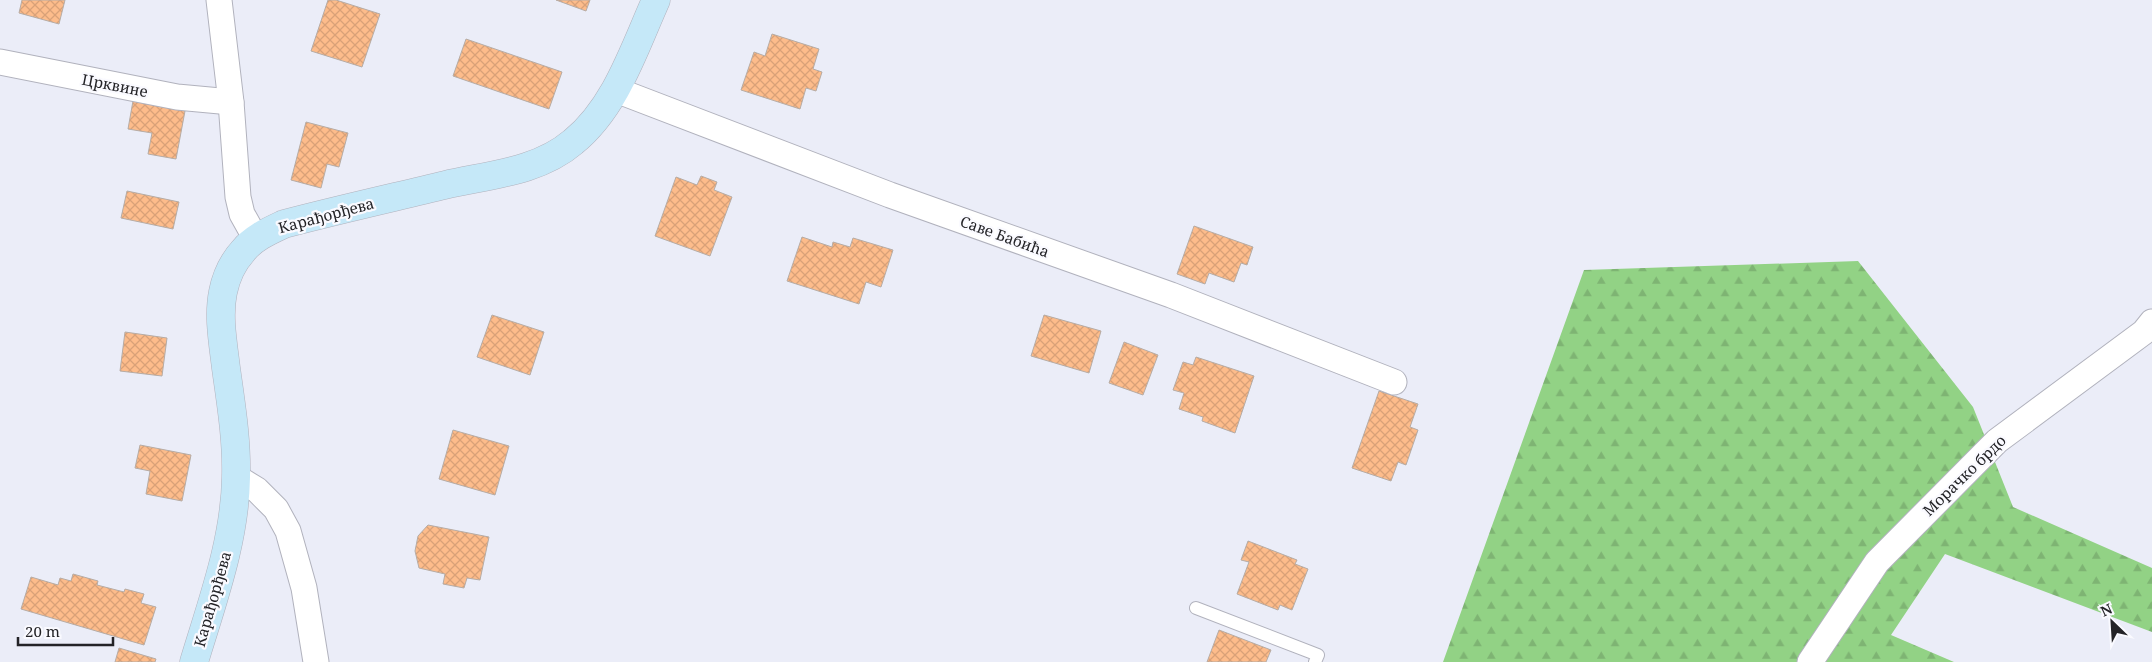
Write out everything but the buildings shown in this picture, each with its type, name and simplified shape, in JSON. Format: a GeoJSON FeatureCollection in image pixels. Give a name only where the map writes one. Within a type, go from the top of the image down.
{"type":"FeatureCollection","features":[{"type":"Feature","properties":{"kind":"street"},"geometry":{"type":"LineString","coordinates":[[218,0],[231,102],[238,197],[242,214],[256,239]]}},
{"type":"Feature","properties":{"kind":"street","name":"Карађорђева"},"geometry":{"type":"LineString","coordinates":[[194,662],[218,582],[232,520],[236,478],[235,432],[221,314],[223,292],[231,269],[243,251],[256,239],[284,224],[510,172],[538,163],[574,142],[593,122],[616,90],[656,0]]}},
{"type":"Feature","properties":{"kind":"street","name":"Црквине"},"geometry":{"type":"LineString","coordinates":[[0,62],[177,97],[231,102]]}},
{"type":"Feature","properties":{"kind":"street","name":"Саве Бабића"},"geometry":{"type":"LineString","coordinates":[[616,90],[890,195],[1171,295],[1394,382]]}},
{"type":"Feature","properties":{"kind":"street","name":"Морачко брдо"},"geometry":{"type":"LineString","coordinates":[[1810,662],[1877,562],[1997,441],[2144,332],[2152,322]]}},
{"type":"Feature","properties":{"kind":"street"},"geometry":{"type":"LineString","coordinates":[[236,478],[257,490],[276,509],[288,531],[304,588],[316,662]]}},
{"type":"Feature","properties":{"kind":"lane"},"geometry":{"type":"LineString","coordinates":[[1196,608],[1318,655],[1315,662]]}},
{"type":"Feature","properties":{"kind":"green space"},"geometry":{"type":"Polygon","coordinates":[[[1858,261],[1973,407],[2013,507],[2152,568],[2152,632],[1945,554],[1891,635],[1954,662],[1443,662],[1584,270],[1858,261]]]}}]}
